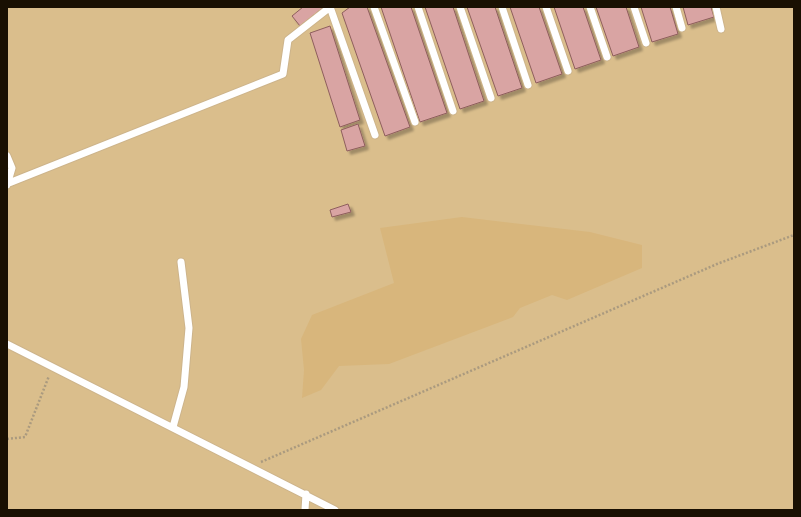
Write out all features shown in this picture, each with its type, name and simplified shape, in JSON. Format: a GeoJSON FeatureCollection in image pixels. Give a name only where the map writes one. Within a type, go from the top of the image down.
{"type":"FeatureCollection","features":[{"type":"Feature","properties":{"kind":"lane"},"geometry":{"type":"LineString","coordinates":[[8,184],[283,74],[288,40],[330,7],[375,135]]}},
{"type":"Feature","properties":{"kind":"lane"},"geometry":{"type":"LineString","coordinates":[[374,7],[415,122]]}},
{"type":"Feature","properties":{"kind":"lane"},"geometry":{"type":"LineString","coordinates":[[418,7],[453,111]]}},
{"type":"Feature","properties":{"kind":"lane"},"geometry":{"type":"LineString","coordinates":[[460,7],[491,98]]}},
{"type":"Feature","properties":{"kind":"lane"},"geometry":{"type":"LineString","coordinates":[[502,7],[528,85]]}},
{"type":"Feature","properties":{"kind":"lane"},"geometry":{"type":"LineString","coordinates":[[546,7],[568,71]]}},
{"type":"Feature","properties":{"kind":"lane"},"geometry":{"type":"LineString","coordinates":[[590,7],[606,57]]}},
{"type":"Feature","properties":{"kind":"lane"},"geometry":{"type":"LineString","coordinates":[[634,7],[646,43]]}},
{"type":"Feature","properties":{"kind":"lane"},"geometry":{"type":"LineString","coordinates":[[676,7],[682,28]]}},
{"type":"Feature","properties":{"kind":"lane"},"geometry":{"type":"LineString","coordinates":[[716,7],[721,29]]}},
{"type":"Feature","properties":{"kind":"lane"},"geometry":{"type":"LineString","coordinates":[[7,156],[12,168],[8,184]]}},
{"type":"Feature","properties":{"kind":"lane"},"geometry":{"type":"LineString","coordinates":[[173,427],[184,386],[189,328],[181,262]]}},
{"type":"Feature","properties":{"kind":"lane"},"geometry":{"type":"LineString","coordinates":[[7,344],[335,510]]}},
{"type":"Feature","properties":{"kind":"lane"},"geometry":{"type":"LineString","coordinates":[[305,510],[306,494]]}},
{"type":"Feature","properties":{"kind":"path"},"geometry":{"type":"LineString","coordinates":[[252,467],[717,264],[794,235]]}},
{"type":"Feature","properties":{"kind":"path"},"geometry":{"type":"LineString","coordinates":[[7,439],[25,437],[53,367]]}},
{"type":"Feature","properties":{"kind":"shaded area"},"geometry":{"type":"Polygon","coordinates":[[[7,7],[794,7],[794,510],[7,510],[7,7]]]}},
{"type":"Feature","properties":{"kind":"shaded area"},"geometry":{"type":"Polygon","coordinates":[[[462,217],[590,232],[642,245],[642,268],[567,300],[552,295],[520,308],[513,317],[389,364],[339,366],[321,390],[302,398],[304,370],[301,339],[312,315],[394,283],[380,228],[462,217]]]}},
{"type":"Feature","properties":{"kind":"building"},"geometry":{"type":"Polygon","coordinates":[[[303,7],[324,7],[300,26],[292,16],[303,7]]]}},
{"type":"Feature","properties":{"kind":"building"},"geometry":{"type":"Polygon","coordinates":[[[350,7],[367,7],[410,127],[385,136],[342,13],[350,7]]]}},
{"type":"Feature","properties":{"kind":"building"},"geometry":{"type":"Polygon","coordinates":[[[381,7],[411,7],[447,113],[420,122],[381,7]]]}},
{"type":"Feature","properties":{"kind":"building"},"geometry":{"type":"Polygon","coordinates":[[[425,7],[453,7],[484,101],[460,109],[425,7]]]}},
{"type":"Feature","properties":{"kind":"building"},"geometry":{"type":"Polygon","coordinates":[[[467,7],[495,7],[522,88],[498,96],[467,7]]]}},
{"type":"Feature","properties":{"kind":"building"},"geometry":{"type":"Polygon","coordinates":[[[510,7],[539,7],[562,74],[536,83],[510,7]]]}},
{"type":"Feature","properties":{"kind":"building"},"geometry":{"type":"Polygon","coordinates":[[[554,7],[583,7],[601,60],[575,69],[554,7]]]}},
{"type":"Feature","properties":{"kind":"building"},"geometry":{"type":"Polygon","coordinates":[[[596,7],[626,7],[639,47],[613,56],[596,7]]]}},
{"type":"Feature","properties":{"kind":"building"},"geometry":{"type":"Polygon","coordinates":[[[641,7],[670,7],[678,34],[652,42],[641,7]]]}},
{"type":"Feature","properties":{"kind":"building"},"geometry":{"type":"Polygon","coordinates":[[[683,7],[711,7],[714,17],[688,25],[683,7]]]}},
{"type":"Feature","properties":{"kind":"building"},"geometry":{"type":"Polygon","coordinates":[[[330,26],[360,120],[340,127],[310,33],[330,26]]]}},
{"type":"Feature","properties":{"kind":"building"},"geometry":{"type":"Polygon","coordinates":[[[358,124],[365,146],[347,151],[341,130],[358,124]]]}},
{"type":"Feature","properties":{"kind":"building"},"geometry":{"type":"Polygon","coordinates":[[[348,204],[351,212],[332,217],[330,210],[348,204]]]}}]}
